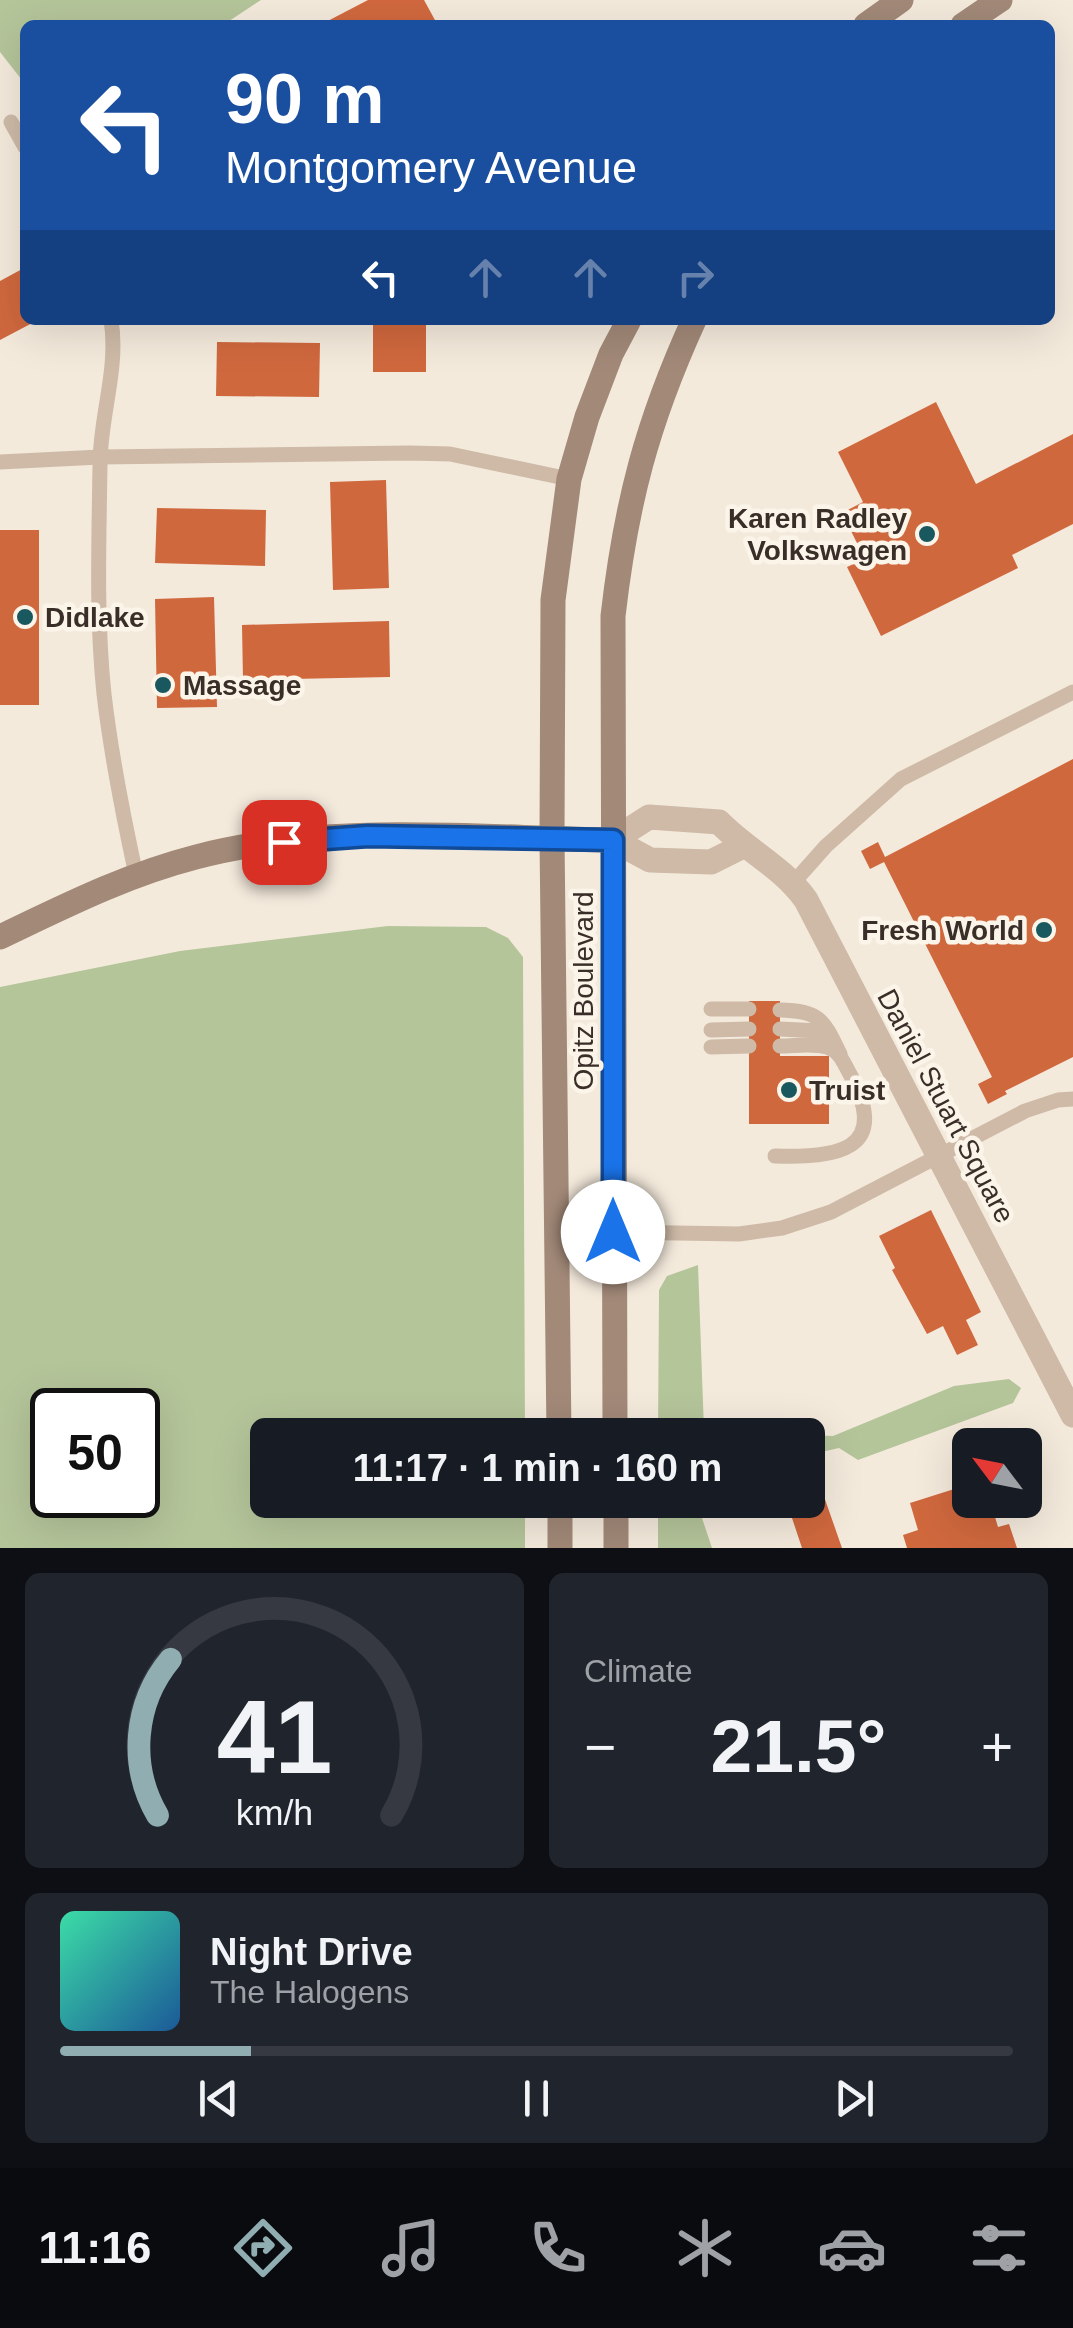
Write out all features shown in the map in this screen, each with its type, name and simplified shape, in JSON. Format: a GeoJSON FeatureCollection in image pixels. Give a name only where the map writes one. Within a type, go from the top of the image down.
{"type":"FeatureCollection","features":[{"type":"Feature","properties":{"kind":"main road"},"geometry":{"type":"LineString","coordinates":[[873,20],[901,0]]}},
{"type":"Feature","properties":{"kind":"main road"},"geometry":{"type":"LineString","coordinates":[[896,20],[918,0]]}},
{"type":"Feature","properties":{"kind":"main road"},"geometry":{"type":"LineString","coordinates":[[971,20],[1000,0]]}},
{"type":"Feature","properties":{"kind":"main road","name":"Opitz Boulevard"},"geometry":{"type":"LineString","coordinates":[[559,1418],[553,600],[569,480],[587,416],[626,325]]}},
{"type":"Feature","properties":{"kind":"main road"},"geometry":{"type":"LineString","coordinates":[[664,386],[684,325]]}},
{"type":"Feature","properties":{"kind":"main road","name":"Opitz Boulevard"},"geometry":{"type":"LineString","coordinates":[[615,1418],[613,616],[622,542],[640,456],[664,386],[692,325]]}},
{"type":"Feature","properties":{"kind":"main road"},"geometry":{"type":"LineString","coordinates":[[0,938],[136,874],[199,856],[284,842],[368,836],[613,840]]}},
{"type":"Feature","properties":{"kind":"main road"},"geometry":{"type":"LineString","coordinates":[[560,1518],[560,1548]]}},
{"type":"Feature","properties":{"kind":"main road"},"geometry":{"type":"LineString","coordinates":[[616,1518],[616,1548]]}},
{"type":"Feature","properties":{"kind":"street","name":"Daniel Stuart Square"},"geometry":{"type":"LineString","coordinates":[[613,840],[650,816],[719,822],[742,846],[776,865],[794,882],[1073,1415]]}},
{"type":"Feature","properties":{"kind":"street"},"geometry":{"type":"LineString","coordinates":[[613,840],[650,860],[711,862],[742,846]]}},
{"type":"Feature","properties":{"kind":"lane"},"geometry":{"type":"LineString","coordinates":[[11,122],[20,139]]}},
{"type":"Feature","properties":{"kind":"lane"},"geometry":{"type":"LineString","coordinates":[[112,325],[114,340],[100,457],[100,618],[104,692],[117,784],[136,874]]}},
{"type":"Feature","properties":{"kind":"lane"},"geometry":{"type":"LineString","coordinates":[[0,462],[100,457],[450,454],[569,480]]}},
{"type":"Feature","properties":{"kind":"lane"},"geometry":{"type":"LineString","coordinates":[[794,882],[826,846],[900,779],[1073,692]]}},
{"type":"Feature","properties":{"kind":"lane"},"geometry":{"type":"LineString","coordinates":[[712,1008],[749,1010]]}},
{"type":"Feature","properties":{"kind":"lane"},"geometry":{"type":"LineString","coordinates":[[775,1156],[826,1156],[852,1145],[860,1136],[865,1108],[862,1094],[824,1022],[804,1010],[780,1010]]}},
{"type":"Feature","properties":{"kind":"lane"},"geometry":{"type":"LineString","coordinates":[[711,1038],[749,1038]]}},
{"type":"Feature","properties":{"kind":"lane"},"geometry":{"type":"LineString","coordinates":[[780,1038],[831,1048],[842,1057]]}},
{"type":"Feature","properties":{"kind":"lane"},"geometry":{"type":"LineString","coordinates":[[613,1232],[739,1234],[782,1228],[831,1212],[1025,1111],[1073,1099]]}},
{"type":"Feature","properties":{"kind":"green space"},"geometry":{"type":"Polygon","coordinates":[[[0,0],[261,0],[231,20],[20,20],[20,78],[0,52],[0,0]]]}},
{"type":"Feature","properties":{"kind":"green space"},"geometry":{"type":"Polygon","coordinates":[[[388,926],[486,927],[508,938],[523,957],[525,1418],[250,1418],[250,1518],[525,1518],[525,1548],[0,1548],[0,987],[180,951],[388,926]]]}},
{"type":"Feature","properties":{"kind":"green space"},"geometry":{"type":"Polygon","coordinates":[[[698,1265],[704,1418],[658,1418],[659,1290],[667,1276],[698,1265]]]}},
{"type":"Feature","properties":{"kind":"green space"},"geometry":{"type":"Polygon","coordinates":[[[1009,1379],[1021,1388],[1013,1403],[858,1460],[839,1448],[825,1451],[825,1436],[833,1436],[954,1386],[1009,1379]]]}},
{"type":"Feature","properties":{"kind":"green space"},"geometry":{"type":"Polygon","coordinates":[[[658,1518],[702,1518],[712,1548],[658,1548],[658,1518]]]}},
{"type":"Feature","properties":{"kind":"building"},"geometry":{"type":"Polygon","coordinates":[[[368,0],[424,0],[435,20],[330,20],[368,0]]]}},
{"type":"Feature","properties":{"kind":"building"},"geometry":{"type":"Polygon","coordinates":[[[20,270],[20,325],[28,325],[0,340],[0,281],[20,270]]]}},
{"type":"Feature","properties":{"kind":"building"},"geometry":{"type":"Polygon","coordinates":[[[373,325],[426,325],[426,372],[373,372],[373,325]]]}},
{"type":"Feature","properties":{"kind":"building"},"geometry":{"type":"Polygon","coordinates":[[[217,342],[320,343],[319,397],[216,396],[217,342]]]}},
{"type":"Feature","properties":{"kind":"building","name":"Karen Radley Volkswagen"},"geometry":{"type":"Polygon","coordinates":[[[936,402],[976,484],[1073,434],[1073,524],[1012,555],[1018,568],[881,636],[847,567],[865,559],[842,513],[863,502],[838,452],[936,402]]]}},
{"type":"Feature","properties":{"kind":"building"},"geometry":{"type":"Polygon","coordinates":[[[386,480],[389,588],[333,590],[330,482],[386,480]]]}},
{"type":"Feature","properties":{"kind":"building"},"geometry":{"type":"Polygon","coordinates":[[[157,508],[266,510],[265,566],[155,563],[157,508]]]}},
{"type":"Feature","properties":{"kind":"building"},"geometry":{"type":"Polygon","coordinates":[[[0,530],[39,530],[39,705],[0,705],[0,530]]]}},
{"type":"Feature","properties":{"kind":"building"},"geometry":{"type":"Polygon","coordinates":[[[214,597],[217,707],[157,708],[155,599],[214,597]]]}},
{"type":"Feature","properties":{"kind":"building"},"geometry":{"type":"Polygon","coordinates":[[[389,621],[390,677],[243,680],[242,625],[389,621]]]}},
{"type":"Feature","properties":{"kind":"building"},"geometry":{"type":"Polygon","coordinates":[[[1073,759],[1073,1057],[1005,1091],[1007,1094],[988,1104],[978,1084],[992,1077],[884,862],[870,869],[861,851],[878,842],[885,857],[1073,759]]]}},
{"type":"Feature","properties":{"kind":"building","name":"Truist"},"geometry":{"type":"Polygon","coordinates":[[[749,1001],[780,1001],[780,1056],[829,1056],[829,1124],[749,1124],[749,1001]]]}},
{"type":"Feature","properties":{"kind":"building"},"geometry":{"type":"Polygon","coordinates":[[[931,1210],[981,1312],[966,1320],[978,1345],[957,1355],[943,1326],[927,1334],[892,1270],[895,1268],[879,1236],[931,1210]]]}},
{"type":"Feature","properties":{"kind":"building"},"geometry":{"type":"Polygon","coordinates":[[[952,1490],[952,1518],[995,1518],[998,1527],[1009,1524],[1017,1548],[907,1548],[903,1535],[918,1530],[910,1503],[952,1490]]]}},
{"type":"Feature","properties":{"kind":"building"},"geometry":{"type":"Polygon","coordinates":[[[825,1499],[842,1548],[802,1548],[792,1518],[825,1518],[825,1499]]]}},
{"type":"Feature","properties":{"kind":"place","name":"Karen Radley Volkswagen"},"geometry":{"type":"Point","coordinates":[927,534]}},
{"type":"Feature","properties":{"kind":"place","name":"Didlake"},"geometry":{"type":"Point","coordinates":[25,617]}},
{"type":"Feature","properties":{"kind":"place","name":"Massage"},"geometry":{"type":"Point","coordinates":[163,685]}},
{"type":"Feature","properties":{"kind":"place","name":"Fresh World"},"geometry":{"type":"Point","coordinates":[1044,930]}},
{"type":"Feature","properties":{"kind":"place","name":"Truist"},"geometry":{"type":"Point","coordinates":[789,1090]}},
{"type":"Feature","properties":{"kind":"route"},"geometry":{"type":"LineString","coordinates":[[284,842],[368,836],[613,840],[613,1232]]}}]}
